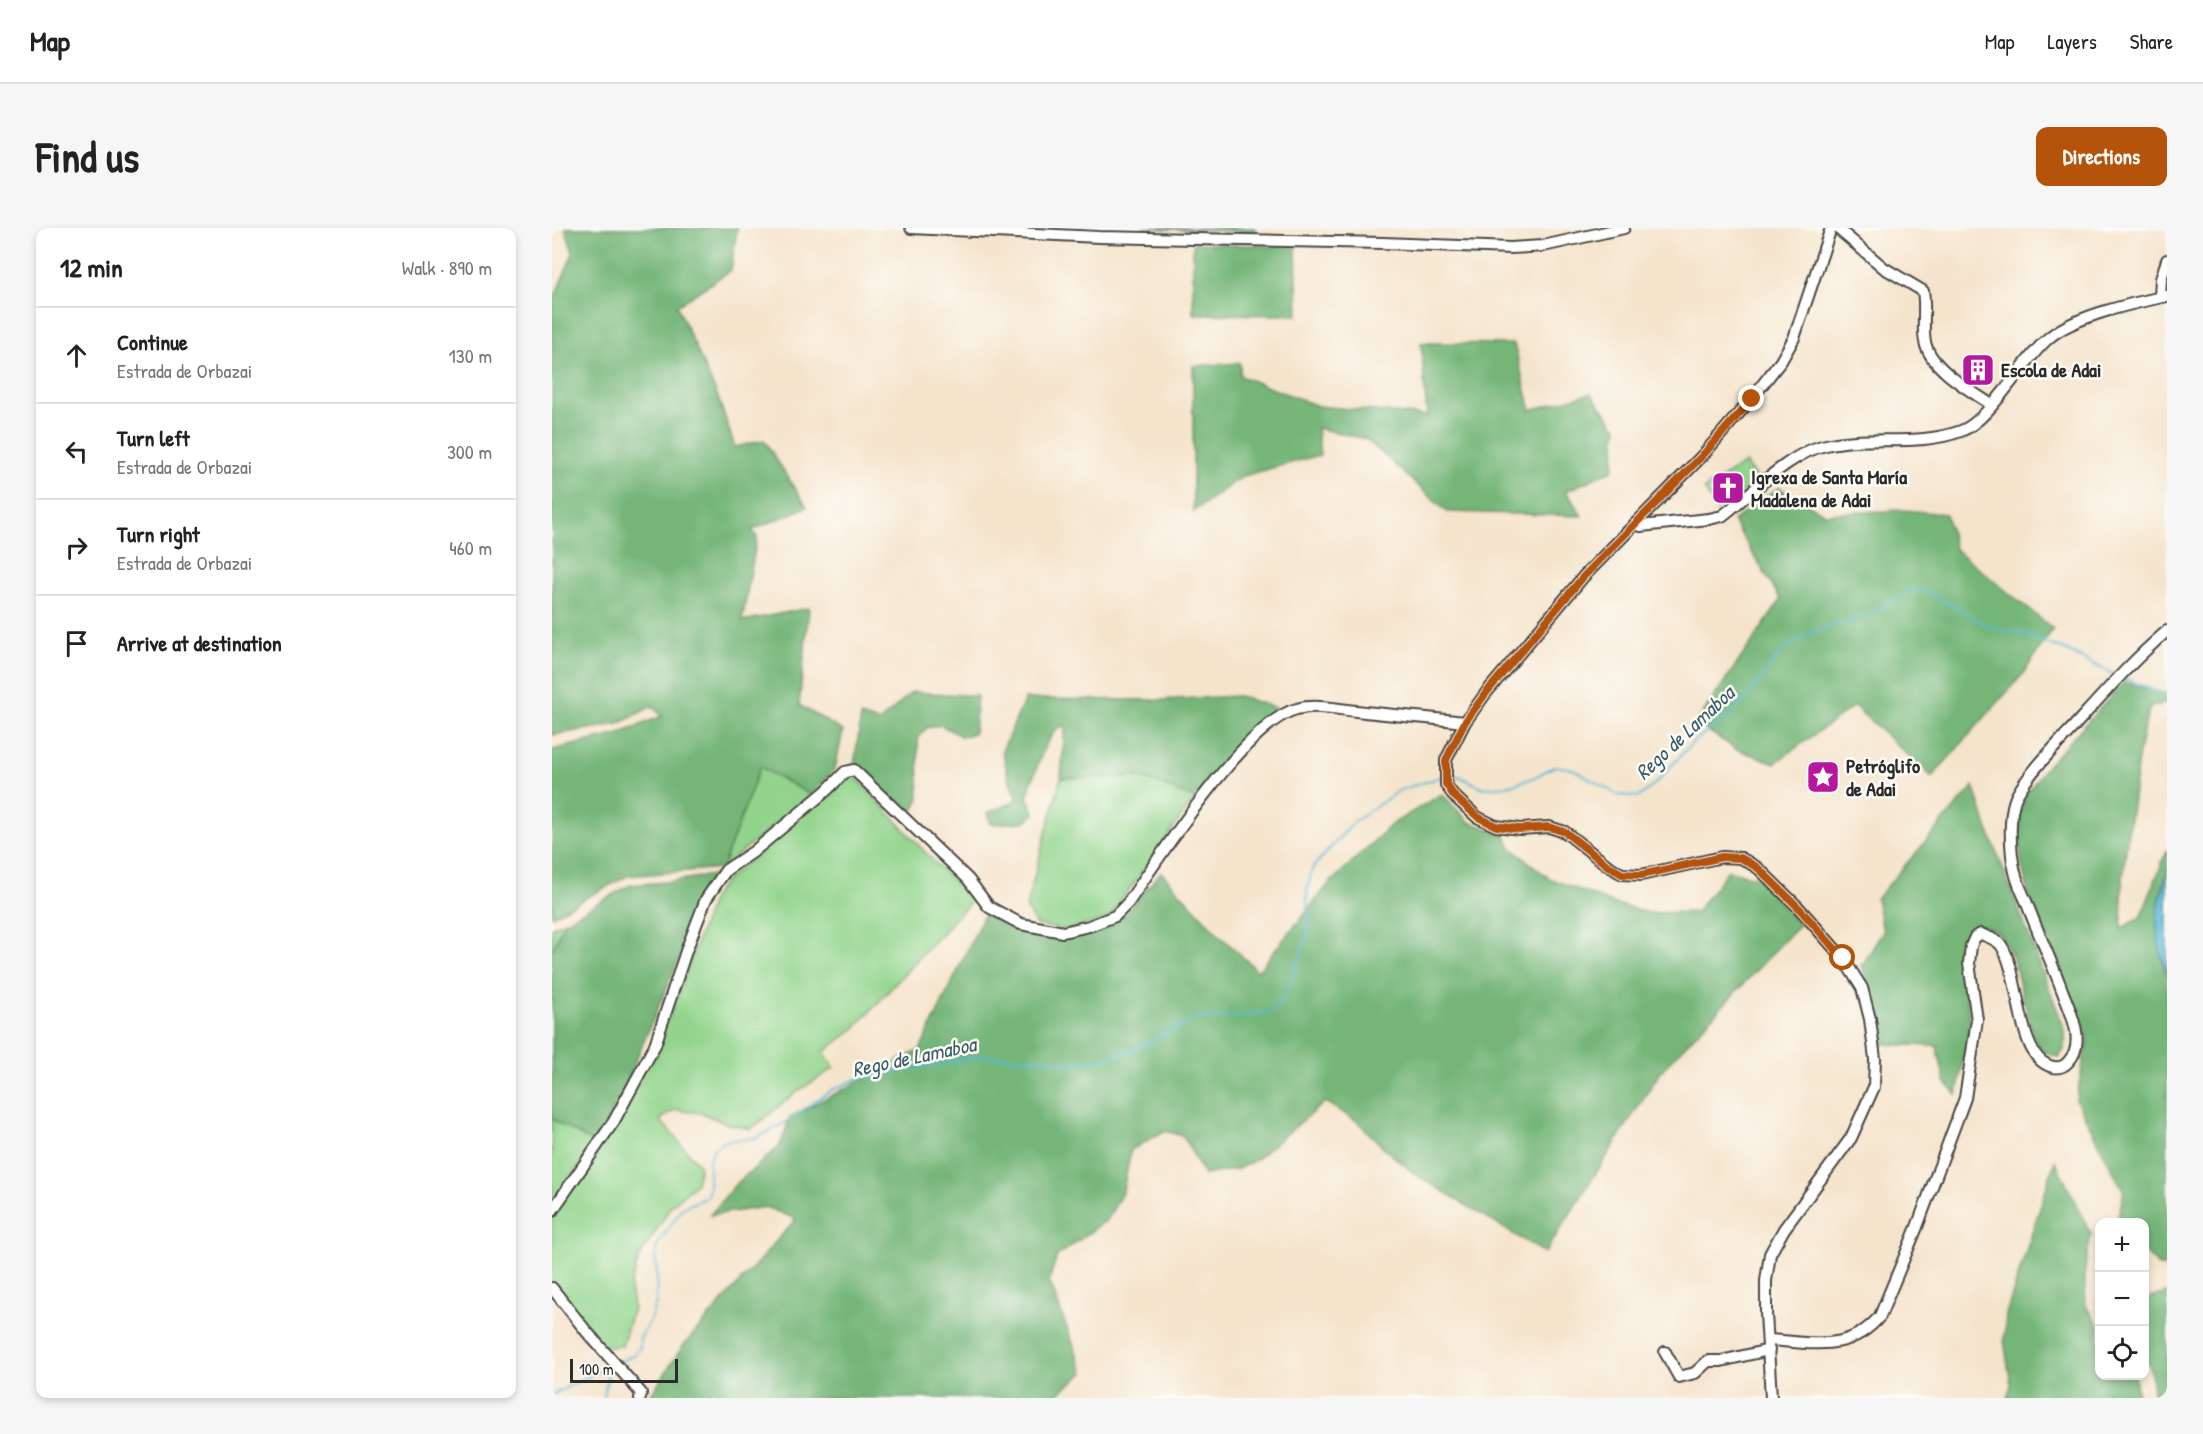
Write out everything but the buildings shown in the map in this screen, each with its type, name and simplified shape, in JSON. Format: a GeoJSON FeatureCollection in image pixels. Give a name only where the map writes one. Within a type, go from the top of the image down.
{"type":"FeatureCollection","features":[{"type":"Feature","properties":{"kind":"street"},"geometry":{"type":"LineString","coordinates":[[911,228],[1099,237],[1511,248],[1543,246],[1624,228]]}},
{"type":"Feature","properties":{"kind":"street"},"geometry":{"type":"LineString","coordinates":[[1772,1398],[1767,1281],[1770,1254],[1784,1228],[1851,1138],[1874,1087],[1875,1059],[1870,1019],[1862,988],[1843,958],[1798,907],[1758,868],[1741,858],[1722,857],[1641,875],[1622,874],[1565,832],[1549,827],[1520,829],[1496,826],[1478,817],[1454,796],[1446,784],[1446,760],[1465,722],[1486,693],[1584,576],[1703,455],[1752,399],[1780,361],[1794,338],[1831,228]]}},
{"type":"Feature","properties":{"kind":"street"},"geometry":{"type":"LineString","coordinates":[[1837,228],[1884,268],[1923,291],[1925,342],[1930,356],[1954,378],[1992,405]]}},
{"type":"Feature","properties":{"kind":"street"},"geometry":{"type":"LineString","coordinates":[[1635,524],[1652,525],[1722,516],[1797,456],[1824,445],[1934,437],[1963,430],[1992,405],[2026,361],[2051,336],[2069,324],[2164,297],[2161,279],[2167,260]]}},
{"type":"Feature","properties":{"kind":"street"},"geometry":{"type":"LineString","coordinates":[[1644,515],[1652,525]]}},
{"type":"Feature","properties":{"kind":"street"},"geometry":{"type":"LineString","coordinates":[[1665,1352],[1679,1377],[1695,1373],[1708,1361],[1721,1361],[1768,1345],[1842,1342],[1856,1338],[1880,1316],[1917,1227],[1965,1098],[1977,1020],[1969,963],[1971,945],[1975,937],[1981,934],[1993,938],[2001,945],[2008,960],[2030,1045],[2039,1060],[2050,1067],[2058,1068],[2064,1066],[2073,1057],[2077,1044],[2073,1017],[2015,872],[2011,843],[2016,796],[2045,758],[2114,680],[2167,631]]}},
{"type":"Feature","properties":{"kind":"street"},"geometry":{"type":"LineString","coordinates":[[552,1210],[614,1121],[655,1045],[706,899],[726,870],[753,852],[826,791],[845,772],[854,770],[968,879],[989,906],[1021,924],[1063,932],[1089,927],[1115,916],[1128,903],[1196,806],[1251,741],[1273,720],[1296,709],[1323,708],[1465,722]]}},
{"type":"Feature","properties":{"kind":"street"},"geometry":{"type":"LineString","coordinates":[[552,1288],[586,1331],[640,1392],[640,1398]]}},
{"type":"Feature","properties":{"kind":"green space"},"geometry":{"type":"Polygon","coordinates":[[[565,228],[737,228],[731,270],[677,306],[718,397],[735,447],[764,440],[807,507],[752,530],[757,537],[742,621],[809,608],[799,705],[843,731],[835,769],[811,795],[760,767],[722,868],[627,876],[552,916],[552,750],[619,734],[662,716],[652,706],[619,724],[552,735],[552,303],[573,253],[565,228]]]}},
{"type":"Feature","properties":{"kind":"green space"},"geometry":{"type":"Polygon","coordinates":[[[1142,228],[1255,228],[1255,232],[1142,228]]]}},
{"type":"Feature","properties":{"kind":"green space"},"geometry":{"type":"Polygon","coordinates":[[[1193,243],[1296,247],[1298,315],[1193,314],[1193,243]]]}},
{"type":"Feature","properties":{"kind":"green space"},"geometry":{"type":"Polygon","coordinates":[[[1421,343],[1514,344],[1531,410],[1591,393],[1617,428],[1613,470],[1566,491],[1582,516],[1447,512],[1366,439],[1317,428],[1320,455],[1243,476],[1193,512],[1193,366],[1240,363],[1240,376],[1318,406],[1427,416],[1421,343]]]}},
{"type":"Feature","properties":{"kind":"green space"},"geometry":{"type":"Polygon","coordinates":[[[1745,463],[1759,481],[1716,510],[1704,489],[1745,463]]]}},
{"type":"Feature","properties":{"kind":"green space"},"geometry":{"type":"Polygon","coordinates":[[[1779,488],[1825,514],[1902,510],[1946,514],[1955,549],[2053,629],[2023,674],[1932,777],[1854,706],[1775,763],[1736,749],[1696,723],[1781,600],[1733,521],[1779,488]]]}},
{"type":"Feature","properties":{"kind":"green space"},"geometry":{"type":"Polygon","coordinates":[[[2124,682],[2167,694],[2167,703],[2150,707],[2141,741],[2126,847],[2122,928],[2141,917],[2167,850],[2167,874],[2160,896],[2162,960],[2167,976],[2167,1266],[2158,1266],[2149,1256],[2149,1218],[2118,1218],[2124,1192],[2076,1100],[2088,1038],[2030,900],[2021,862],[2019,817],[2027,793],[2045,768],[2124,682]]]}},
{"type":"Feature","properties":{"kind":"green space"},"geometry":{"type":"Polygon","coordinates":[[[912,692],[977,696],[974,733],[962,737],[941,725],[926,728],[918,739],[919,798],[909,819],[854,766],[861,716],[879,722],[912,692]]]}},
{"type":"Feature","properties":{"kind":"green space"},"geometry":{"type":"Polygon","coordinates":[[[1239,696],[1276,708],[1195,798],[1141,777],[1061,778],[1065,726],[1058,728],[1052,734],[1027,796],[1035,814],[1024,822],[991,824],[987,813],[1012,803],[1017,797],[1010,782],[1002,751],[1025,699],[1158,700],[1239,696]]]}},
{"type":"Feature","properties":{"kind":"green space"},"geometry":{"type":"Polygon","coordinates":[[[760,767],[811,795],[722,868],[760,767]]]}},
{"type":"Feature","properties":{"kind":"green space"},"geometry":{"type":"Polygon","coordinates":[[[852,773],[939,867],[973,899],[853,1030],[824,1052],[834,1068],[798,1091],[751,1129],[728,1124],[701,1113],[675,1110],[660,1120],[700,1166],[696,1183],[671,1206],[639,1258],[630,1287],[633,1308],[622,1346],[604,1347],[552,1281],[552,1215],[672,1011],[713,897],[724,882],[852,773]]]}},
{"type":"Feature","properties":{"kind":"green space"},"geometry":{"type":"Polygon","coordinates":[[[1141,777],[1195,798],[1109,918],[1067,930],[1036,925],[1026,907],[1061,778],[1141,777]]]}},
{"type":"Feature","properties":{"kind":"green space"},"geometry":{"type":"Polygon","coordinates":[[[1974,786],[1986,824],[2065,1030],[2065,1048],[2059,1057],[2042,1051],[2034,1040],[2012,955],[1998,932],[1981,925],[1966,933],[1962,958],[1970,1022],[1957,1095],[1945,1082],[1937,1046],[1880,1044],[1873,1001],[1862,966],[1883,931],[1876,899],[1974,786]]]}},
{"type":"Feature","properties":{"kind":"green space"},"geometry":{"type":"Polygon","coordinates":[[[1442,794],[1469,822],[1506,835],[1510,847],[1549,878],[1612,903],[1648,913],[1696,912],[1728,870],[1758,878],[1799,925],[1661,1071],[1545,1253],[1416,1175],[1386,1150],[1357,1121],[1325,1102],[1255,1160],[1238,1169],[1204,1175],[1183,1136],[1164,1131],[1131,1150],[1123,1191],[1108,1219],[1057,1256],[1049,1280],[1084,1373],[1052,1398],[649,1398],[683,1346],[796,1219],[766,1207],[710,1215],[735,1185],[780,1146],[790,1117],[920,1050],[984,915],[1032,936],[1086,934],[1125,914],[1161,872],[1219,935],[1258,971],[1329,884],[1392,824],[1442,794]]]}},
{"type":"Feature","properties":{"kind":"green space"},"geometry":{"type":"Polygon","coordinates":[[[719,874],[711,882],[623,1091],[594,1143],[552,1119],[552,952],[564,922],[630,885],[719,874]]]}},
{"type":"Feature","properties":{"kind":"green space"},"geometry":{"type":"Polygon","coordinates":[[[564,922],[552,952],[552,927],[564,922]]]}},
{"type":"Feature","properties":{"kind":"green space"},"geometry":{"type":"Polygon","coordinates":[[[552,1119],[594,1143],[552,1204],[552,1119]]]}},
{"type":"Feature","properties":{"kind":"green space"},"geometry":{"type":"Polygon","coordinates":[[[2055,1161],[2091,1234],[2085,1269],[2086,1306],[2095,1320],[2095,1380],[2136,1380],[2138,1398],[2007,1398],[2011,1385],[2004,1340],[2006,1314],[2055,1161]]]}},
{"type":"Feature","properties":{"kind":"green space"},"geometry":{"type":"Polygon","coordinates":[[[2167,1293],[2167,1398],[2154,1398],[2149,1365],[2149,1298],[2167,1293]]]}},
{"type":"Feature","properties":{"kind":"water"},"geometry":{"type":"Polygon","coordinates":[[[2167,874],[2167,976],[2158,936],[2157,914],[2167,874]]]}},
{"type":"Feature","properties":{"kind":"waterway","name":"Rego de Lamaboa"},"geometry":{"type":"LineString","coordinates":[[1449,775],[1456,775],[1484,788],[1507,786],[1533,778],[1555,766],[1573,769],[1618,795],[1639,797],[1656,783],[1693,742],[1735,711],[1785,648],[1812,632],[1869,615],[1911,590],[1926,591],[1991,628],[2015,631],[2065,650],[2115,675]]}},
{"type":"Feature","properties":{"kind":"waterway","name":"Rego de Lamaboa"},"geometry":{"type":"LineString","coordinates":[[2123,678],[2167,696]]}},
{"type":"Feature","properties":{"kind":"waterway","name":"Rego de Lamaboa"},"geometry":{"type":"LineString","coordinates":[[619,1362],[634,1355],[640,1348],[640,1339],[656,1302],[655,1257],[657,1246],[682,1208],[707,1197],[709,1160],[714,1148],[725,1141],[756,1138],[781,1125],[832,1090],[857,1079],[983,1056],[1068,1063],[1099,1060],[1130,1051],[1195,1019],[1269,1013],[1285,996],[1308,935],[1307,889],[1313,867],[1355,821],[1400,790],[1444,776]]}},
{"type":"Feature","properties":{"kind":"waterway","name":"Rego de Lamaboa"},"geometry":{"type":"LineString","coordinates":[[552,1395],[611,1365]]}},
{"type":"Feature","properties":{"kind":"waterway"},"geometry":{"type":"LineString","coordinates":[[604,1398],[609,1366]]}},
{"type":"Feature","properties":{"kind":"place","name":"Escola de Adai"},"geometry":{"type":"Point","coordinates":[1978,370]}},
{"type":"Feature","properties":{"kind":"place","name":"Igrexa de Santa María Madalena de Adai"},"geometry":{"type":"Point","coordinates":[1728,488]}},
{"type":"Feature","properties":{"kind":"place","name":"Petróglifo de Adai"},"geometry":{"type":"Point","coordinates":[1823,777]}},
{"type":"Feature","properties":{"kind":"route"},"geometry":{"type":"LineString","coordinates":[[1752,399],[1703,455],[1584,576],[1486,693],[1465,722],[1446,760],[1446,784],[1454,796],[1478,817],[1496,826],[1520,829],[1549,827],[1565,832],[1622,874],[1641,875],[1722,857],[1741,858],[1758,868],[1798,907],[1843,958]]}}]}
